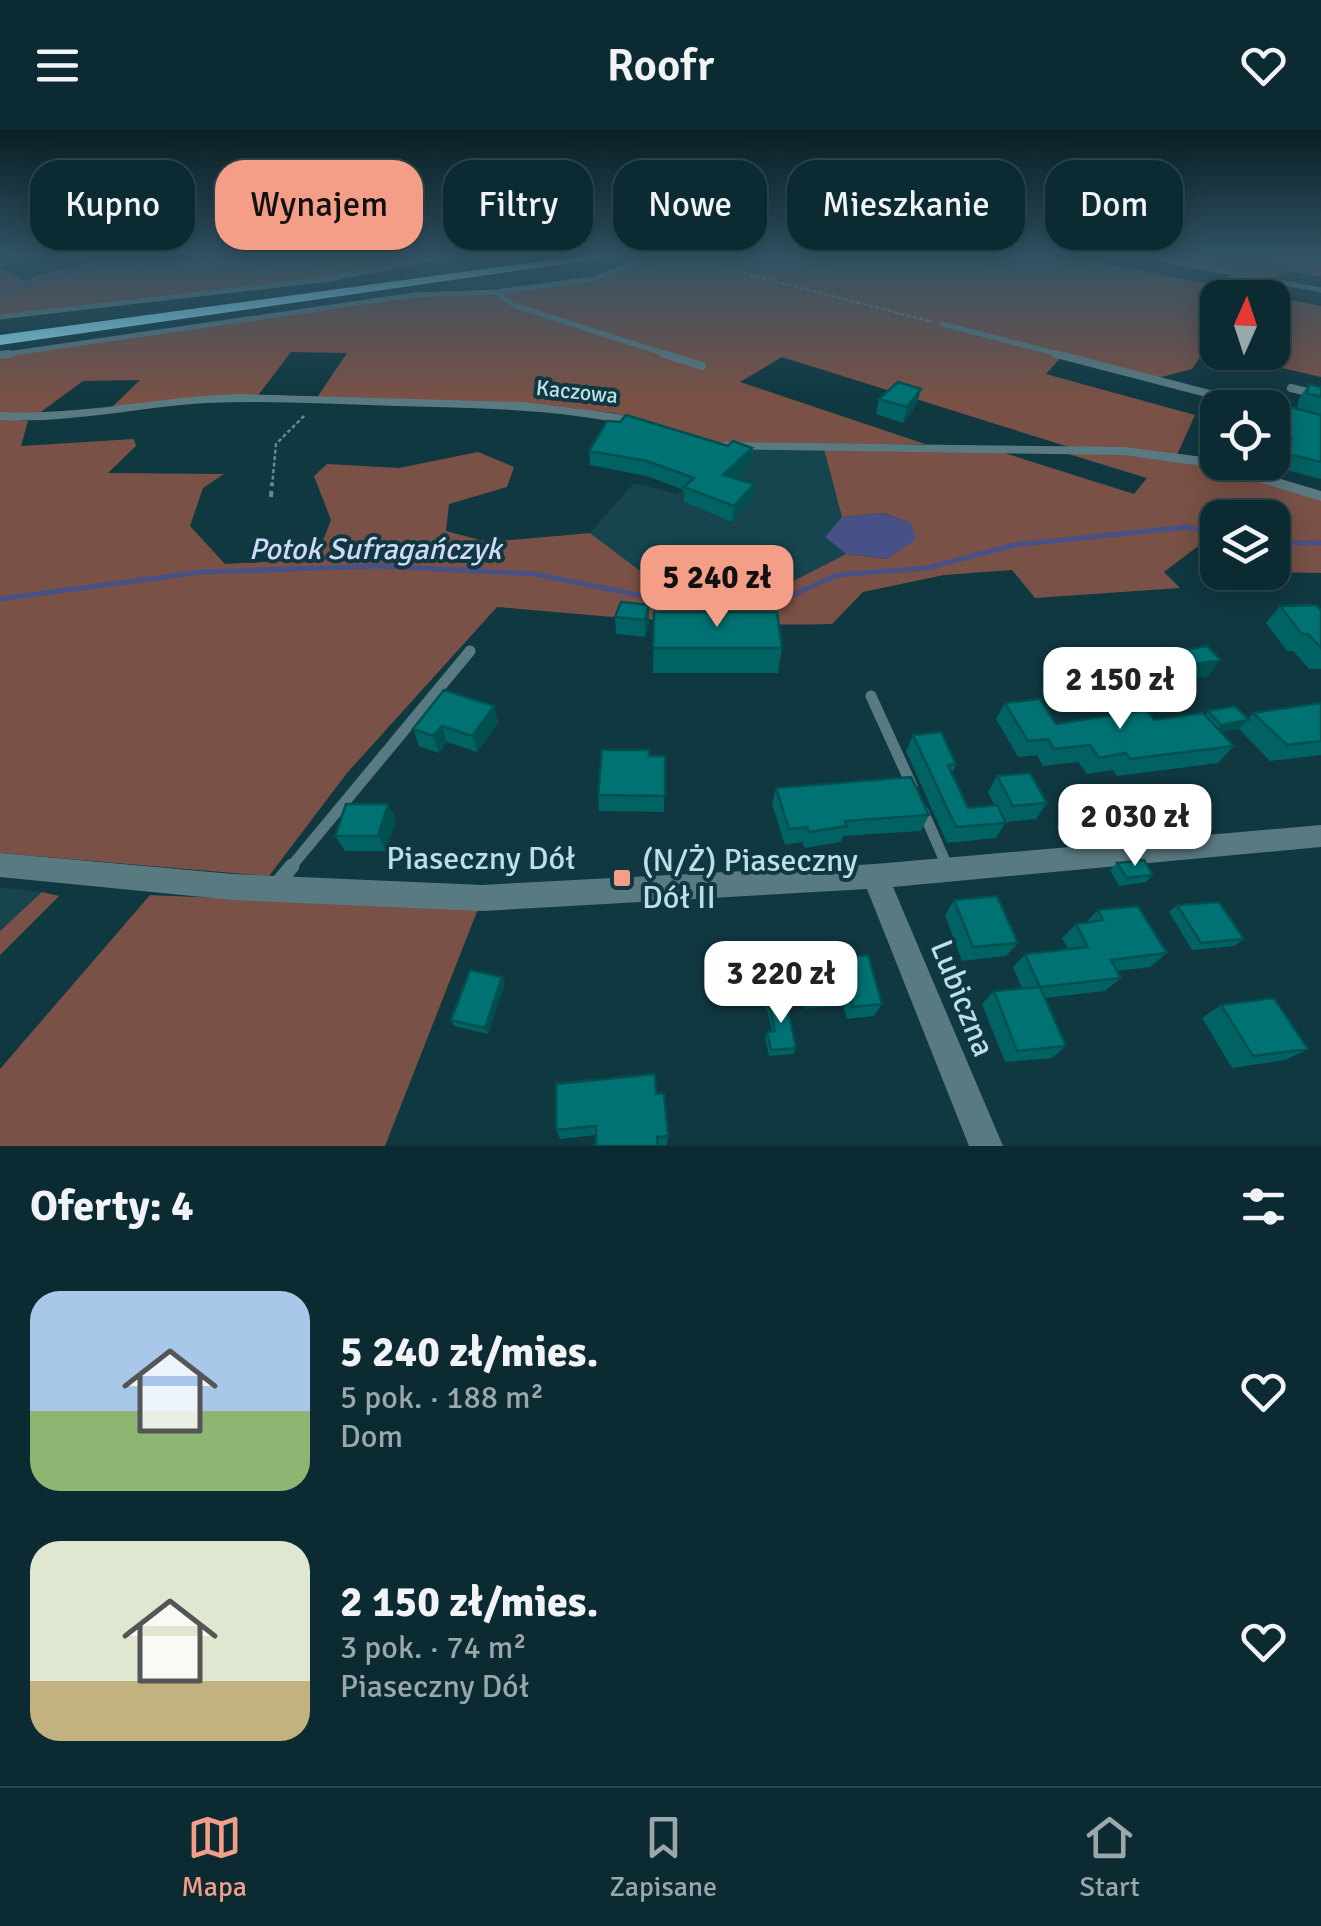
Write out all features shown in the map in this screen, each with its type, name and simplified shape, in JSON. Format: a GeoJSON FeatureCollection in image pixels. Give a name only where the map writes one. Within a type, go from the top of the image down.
{"type":"FeatureCollection","features":[{"type":"Feature","properties":{"kind":"highway"},"geometry":{"type":"LineString","coordinates":[[0,328],[195,302]]}},
{"type":"Feature","properties":{"kind":"highway"},"geometry":{"type":"LineString","coordinates":[[0,342],[285,302]]}},
{"type":"Feature","properties":{"kind":"street","name":"Kaczowa"},"geometry":{"type":"LineString","coordinates":[[0,416],[32,419],[221,399],[327,400],[464,404],[612,415],[668,431]]}},
{"type":"Feature","properties":{"kind":"street"},"geometry":{"type":"LineString","coordinates":[[706,441],[724,446],[1124,452],[1211,464],[1321,496]]}},
{"type":"Feature","properties":{"kind":"street","name":"Piaseczny Dół"},"geometry":{"type":"LineString","coordinates":[[0,865],[273,888],[482,898],[875,876],[1321,836]]}},
{"type":"Feature","properties":{"kind":"street","name":"Lubiczna"},"geometry":{"type":"LineString","coordinates":[[875,876],[986,1146]]}},
{"type":"Feature","properties":{"kind":"lane"},"geometry":{"type":"LineString","coordinates":[[0,317],[126,302]]}},
{"type":"Feature","properties":{"kind":"lane"},"geometry":{"type":"LineString","coordinates":[[0,355],[363,302]]}},
{"type":"Feature","properties":{"kind":"lane"},"geometry":{"type":"LineString","coordinates":[[511,302],[702,366]]}},
{"type":"Feature","properties":{"kind":"lane"},"geometry":{"type":"LineString","coordinates":[[942,324],[1200,391]]}},
{"type":"Feature","properties":{"kind":"lane"},"geometry":{"type":"LineString","coordinates":[[1292,388],[1321,396]]}},
{"type":"Feature","properties":{"kind":"lane"},"geometry":{"type":"LineString","coordinates":[[273,888],[470,651]]}},
{"type":"Feature","properties":{"kind":"lane"},"geometry":{"type":"LineString","coordinates":[[871,696],[949,870]]}},
{"type":"Feature","properties":{"kind":"path"},"geometry":{"type":"LineString","coordinates":[[858,302],[942,324]]}},
{"type":"Feature","properties":{"kind":"path"},"geometry":{"type":"LineString","coordinates":[[271,497],[276,444],[302,416],[327,400]]}},
{"type":"Feature","properties":{"kind":"shaded area"},"geometry":{"type":"Polygon","coordinates":[[[0,302],[108,302],[0,315],[0,302]]]}},
{"type":"Feature","properties":{"kind":"shaded area"},"geometry":{"type":"Polygon","coordinates":[[[371,302],[1200,302],[1200,357],[1192,369],[1154,379],[1063,355],[1046,374],[1195,415],[1177,455],[1072,448],[782,357],[740,382],[925,444],[725,444],[615,413],[466,401],[316,399],[347,353],[291,352],[256,398],[111,408],[140,380],[83,381],[34,417],[0,414],[0,357],[371,302]]]}},
{"type":"Feature","properties":{"kind":"shaded area"},"geometry":{"type":"Polygon","coordinates":[[[1290,302],[1321,306],[1321,377],[1290,370],[1290,302]]]}},
{"type":"Feature","properties":{"kind":"shaded area"},"geometry":{"type":"Polygon","coordinates":[[[0,419],[28,421],[21,446],[134,439],[136,446],[108,473],[224,474],[203,488],[190,526],[225,564],[298,560],[319,551],[331,520],[314,476],[327,464],[399,468],[478,452],[514,467],[507,487],[449,504],[446,531],[487,542],[590,533],[648,577],[772,592],[846,554],[887,559],[911,523],[883,513],[842,517],[824,449],[995,450],[1134,494],[1147,478],[1065,453],[1125,454],[1200,464],[1200,480],[1256,480],[1321,500],[1321,573],[1290,572],[1290,500],[1200,500],[1200,547],[1164,572],[1180,588],[1035,598],[1012,570],[944,575],[863,592],[832,624],[706,623],[497,607],[347,773],[269,876],[0,853],[0,419]]]}},
{"type":"Feature","properties":{"kind":"shaded area"},"geometry":{"type":"Polygon","coordinates":[[[723,448],[824,449],[842,517],[825,537],[846,554],[772,592],[647,577],[590,533],[634,483],[678,494],[723,448]]]}},
{"type":"Feature","properties":{"kind":"shaded area"},"geometry":{"type":"Polygon","coordinates":[[[0,887],[42,892],[0,931],[0,887]]]}},
{"type":"Feature","properties":{"kind":"shaded area"},"geometry":{"type":"Polygon","coordinates":[[[42,892],[59,896],[0,955],[0,931],[42,892]]]}},
{"type":"Feature","properties":{"kind":"shaded area"},"geometry":{"type":"Polygon","coordinates":[[[150,895],[478,909],[385,1146],[0,1146],[0,1069],[150,895]]]}},
{"type":"Feature","properties":{"kind":"water"},"geometry":{"type":"Polygon","coordinates":[[[882,513],[911,523],[916,539],[887,559],[846,554],[825,537],[842,517],[882,513]]]}},
{"type":"Feature","properties":{"kind":"building"},"geometry":{"type":"Polygon","coordinates":[[[898,382],[921,389],[907,407],[879,399],[898,382]]]}},
{"type":"Feature","properties":{"kind":"building"},"geometry":{"type":"Polygon","coordinates":[[[1309,384],[1321,387],[1321,397],[1307,393],[1309,384]]]}},
{"type":"Feature","properties":{"kind":"building"},"geometry":{"type":"Polygon","coordinates":[[[1290,407],[1321,415],[1321,462],[1290,454],[1290,407]]]}},
{"type":"Feature","properties":{"kind":"building"},"geometry":{"type":"Polygon","coordinates":[[[626,415],[728,446],[733,441],[752,448],[723,475],[754,484],[734,506],[684,487],[694,478],[647,461],[589,451],[607,421],[620,422],[626,415]]]}},
{"type":"Feature","properties":{"kind":"building"},"geometry":{"type":"Polygon","coordinates":[[[621,602],[649,605],[645,620],[615,617],[621,602]]]}},
{"type":"Feature","properties":{"kind":"building"},"geometry":{"type":"Polygon","coordinates":[[[1316,605],[1321,610],[1321,648],[1308,634],[1302,634],[1280,606],[1316,605]]]}},
{"type":"Feature","properties":{"kind":"building"},"geometry":{"type":"Polygon","coordinates":[[[654,612],[777,612],[782,648],[653,648],[654,612]]]}},
{"type":"Feature","properties":{"kind":"building"},"geometry":{"type":"Polygon","coordinates":[[[1207,646],[1221,660],[1189,665],[1175,652],[1207,646]]]}},
{"type":"Feature","properties":{"kind":"building"},"geometry":{"type":"Polygon","coordinates":[[[444,690],[494,706],[472,736],[442,726],[433,736],[413,729],[444,690]]]}},
{"type":"Feature","properties":{"kind":"building"},"geometry":{"type":"Polygon","coordinates":[[[1040,699],[1056,724],[1146,710],[1154,720],[1203,713],[1234,746],[1130,759],[1126,753],[1099,758],[1090,745],[1054,749],[1048,739],[1028,741],[1005,703],[1040,699]]]}},
{"type":"Feature","properties":{"kind":"building"},"geometry":{"type":"Polygon","coordinates":[[[1320,703],[1321,741],[1287,745],[1253,713],[1320,703]]]}},
{"type":"Feature","properties":{"kind":"building"},"geometry":{"type":"Polygon","coordinates":[[[1235,706],[1249,720],[1221,725],[1208,711],[1235,706]]]}},
{"type":"Feature","properties":{"kind":"building"},"geometry":{"type":"Polygon","coordinates":[[[941,732],[956,764],[948,765],[968,808],[997,805],[1006,823],[956,827],[913,735],[941,732]]]}},
{"type":"Feature","properties":{"kind":"building"},"geometry":{"type":"Polygon","coordinates":[[[602,750],[649,750],[649,756],[665,756],[665,796],[598,795],[602,750]]]}},
{"type":"Feature","properties":{"kind":"building"},"geometry":{"type":"Polygon","coordinates":[[[1030,773],[1047,803],[1013,806],[997,776],[1030,773]]]}},
{"type":"Feature","properties":{"kind":"building"},"geometry":{"type":"Polygon","coordinates":[[[911,777],[929,815],[845,821],[847,826],[809,832],[807,827],[789,829],[776,788],[911,777]]]}},
{"type":"Feature","properties":{"kind":"building"},"geometry":{"type":"Polygon","coordinates":[[[346,804],[388,804],[378,836],[335,836],[346,804]]]}},
{"type":"Feature","properties":{"kind":"building"},"geometry":{"type":"Polygon","coordinates":[[[1144,860],[1153,875],[1127,878],[1117,863],[1144,860]]]}},
{"type":"Feature","properties":{"kind":"building"},"geometry":{"type":"Polygon","coordinates":[[[997,896],[1018,943],[973,947],[954,900],[997,896]]]}},
{"type":"Feature","properties":{"kind":"building"},"geometry":{"type":"Polygon","coordinates":[[[1219,902],[1244,939],[1201,943],[1177,905],[1219,902]]]}},
{"type":"Feature","properties":{"kind":"building"},"geometry":{"type":"Polygon","coordinates":[[[1138,906],[1167,953],[1111,960],[1121,978],[1040,987],[1025,954],[1088,947],[1076,924],[1103,920],[1098,910],[1138,906]]]}},
{"type":"Feature","properties":{"kind":"building"},"geometry":{"type":"Polygon","coordinates":[[[868,955],[882,1004],[853,1007],[849,992],[810,996],[802,961],[868,955]]]}},
{"type":"Feature","properties":{"kind":"building"},"geometry":{"type":"Polygon","coordinates":[[[470,970],[502,977],[485,1028],[451,1020],[470,970]]]}},
{"type":"Feature","properties":{"kind":"building"},"geometry":{"type":"Polygon","coordinates":[[[1040,987],[1066,1046],[1017,1051],[994,991],[1040,987]]]}},
{"type":"Feature","properties":{"kind":"building"},"geometry":{"type":"Polygon","coordinates":[[[785,996],[796,1048],[771,1050],[767,1032],[775,1031],[768,999],[785,996]]]}},
{"type":"Feature","properties":{"kind":"building"},"geometry":{"type":"Polygon","coordinates":[[[1274,998],[1308,1049],[1253,1056],[1221,1005],[1274,998]]]}},
{"type":"Feature","properties":{"kind":"building"},"geometry":{"type":"Polygon","coordinates":[[[655,1074],[656,1094],[664,1093],[668,1136],[657,1137],[658,1146],[596,1146],[596,1126],[556,1130],[556,1084],[655,1074]]]}},
{"type":"Feature","properties":{"kind":"waterway","name":"Potok Sufragańczyk"},"geometry":{"type":"LineString","coordinates":[[0,599],[201,572],[379,566],[535,574],[693,606],[764,608],[837,575],[927,568],[1014,545],[1187,527],[1200,530]]}},
{"type":"Feature","properties":{"kind":"waterway","name":"Potok Sufragańczyk"},"geometry":{"type":"LineString","coordinates":[[1290,543],[1321,543]]}},
{"type":"Feature","properties":{"kind":"place","name":"(N/Ż) Piaseczny Dół II"},"geometry":{"type":"Point","coordinates":[622,878]}}]}
